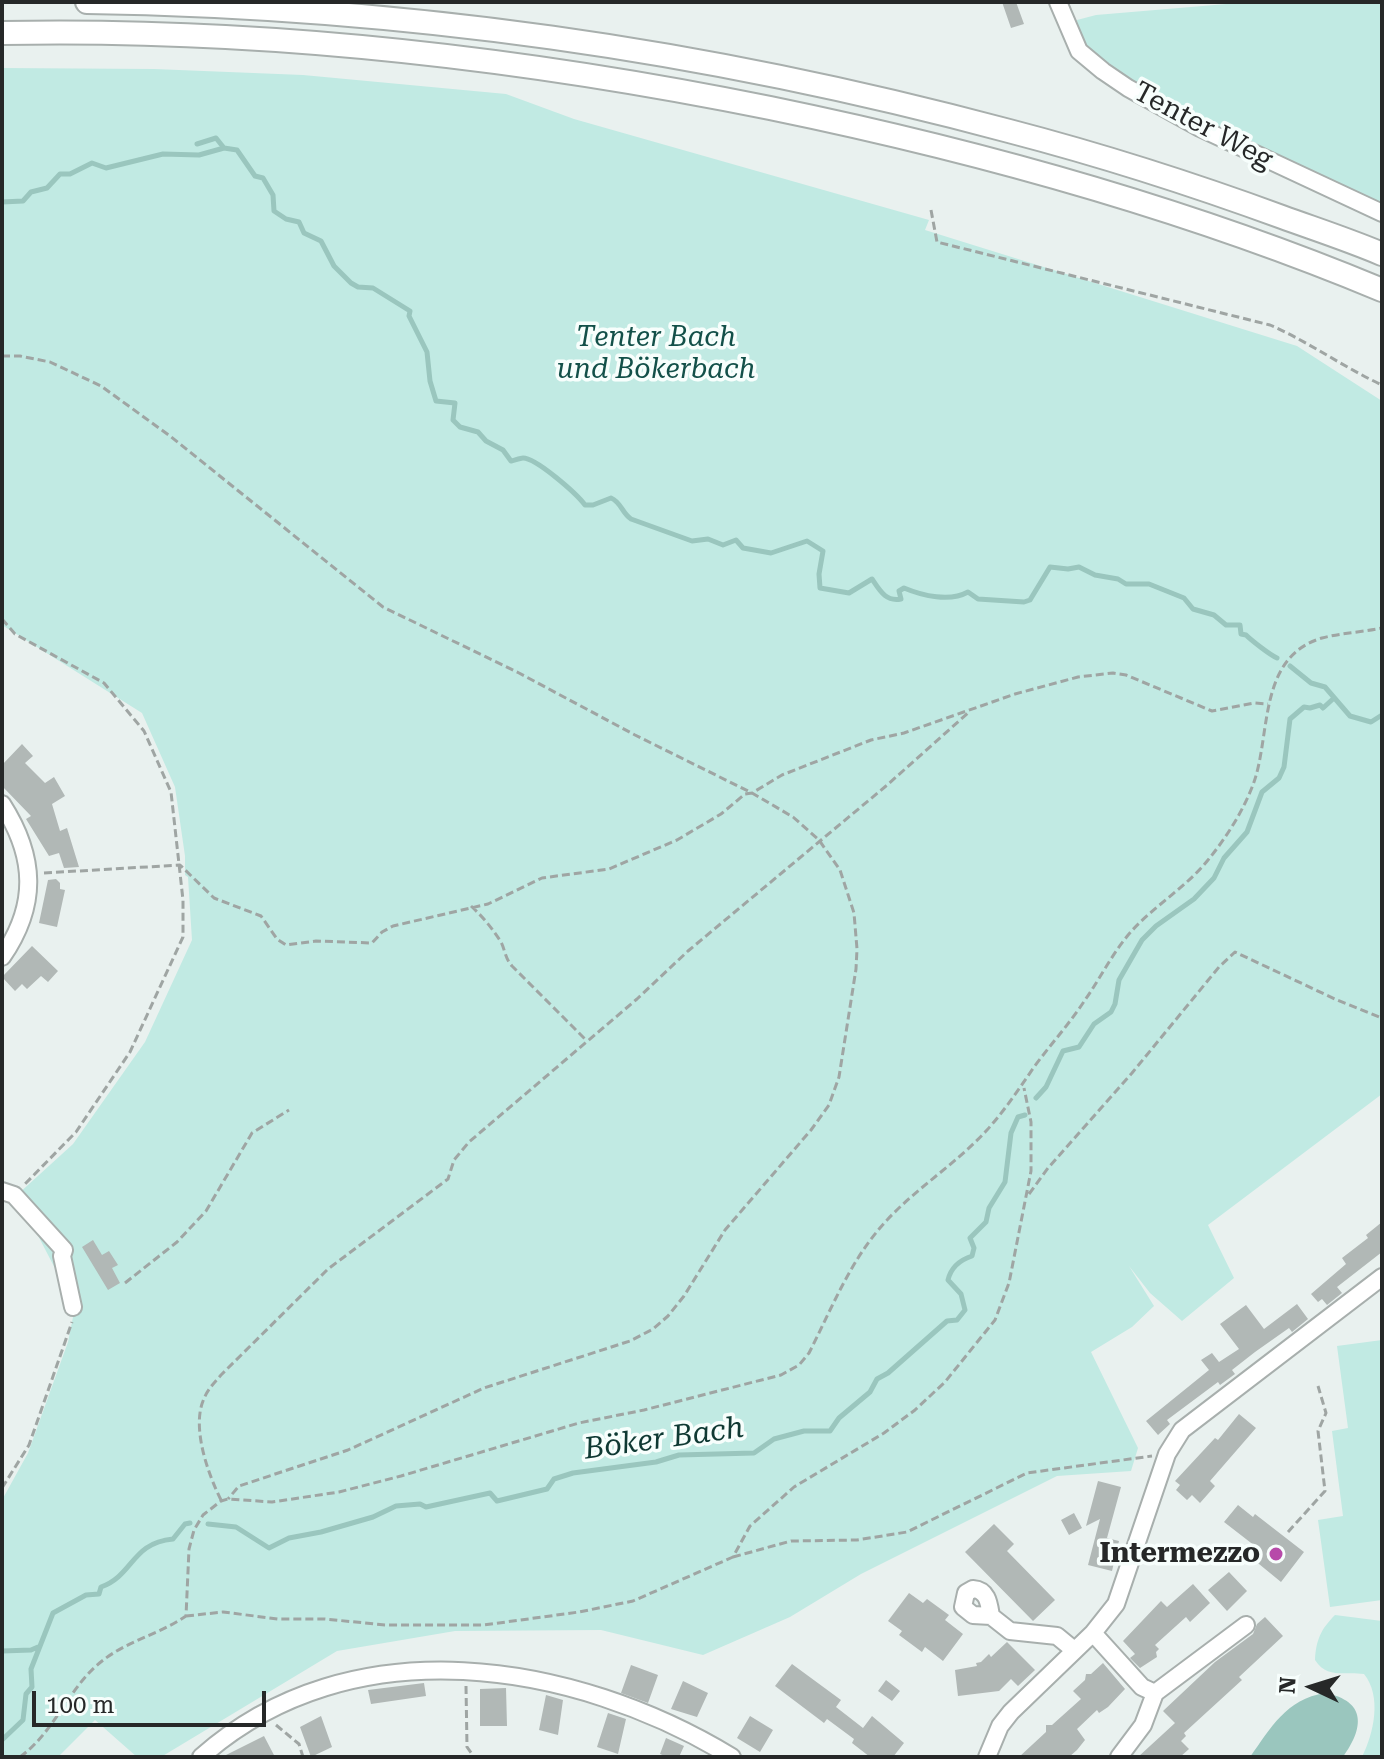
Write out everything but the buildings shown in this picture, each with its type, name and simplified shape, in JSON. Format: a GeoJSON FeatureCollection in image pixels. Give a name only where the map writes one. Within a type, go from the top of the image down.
{"type":"FeatureCollection","features":[{"type":"Feature","properties":{"kind":"highway"},"geometry":{"type":"LineString","coordinates":[[87,2],[312,11],[406,19],[590,41],[758,72],[883,98],[1097,154],[1220,194],[1382,254]]}},
{"type":"Feature","properties":{"kind":"highway"},"geometry":{"type":"LineString","coordinates":[[2,33],[172,34],[409,51],[656,85],[867,128],[983,156],[1211,226],[1382,290]]}},
{"type":"Feature","properties":{"kind":"street","name":"Tenter Weg"},"geometry":{"type":"LineString","coordinates":[[1058,2],[1079,51],[1128,88],[1213,134],[1382,213]]}},
{"type":"Feature","properties":{"kind":"street"},"geometry":{"type":"LineString","coordinates":[[2,804],[19,836],[28,874],[25,911],[15,938],[2,957]]}},
{"type":"Feature","properties":{"kind":"street"},"geometry":{"type":"LineString","coordinates":[[8,1193],[64,1250],[62,1256],[73,1307]]}},
{"type":"Feature","properties":{"kind":"street"},"geometry":{"type":"LineString","coordinates":[[987,1757],[1005,1719],[1093,1633],[1116,1604],[1167,1454],[1187,1425],[1382,1277]]}},
{"type":"Feature","properties":{"kind":"street"},"geometry":{"type":"LineString","coordinates":[[991,1616],[1010,1631],[1057,1636],[1074,1650]]}},
{"type":"Feature","properties":{"kind":"street"},"geometry":{"type":"LineString","coordinates":[[1119,1757],[1143,1725],[1155,1693],[1246,1625]]}},
{"type":"Feature","properties":{"kind":"street"},"geometry":{"type":"LineString","coordinates":[[1093,1633],[1142,1687],[1155,1693]]}},
{"type":"Feature","properties":{"kind":"street"},"geometry":{"type":"LineString","coordinates":[[201,1757],[268,1712],[303,1696],[348,1681],[429,1669],[532,1678],[598,1695],[664,1721],[732,1757]]}},
{"type":"Feature","properties":{"kind":"path"},"geometry":{"type":"LineString","coordinates":[[931,210],[937,242],[1270,325],[1306,341],[1350,370],[1382,385]]}},
{"type":"Feature","properties":{"kind":"path"},"geometry":{"type":"LineString","coordinates":[[2,356],[50,362],[111,392],[383,607],[752,793],[793,817],[819,840],[840,870],[856,928],[856,969],[845,1045],[834,1093],[822,1117],[725,1230],[668,1316],[653,1329],[630,1341],[484,1388],[348,1450],[239,1486],[228,1499]]}},
{"type":"Feature","properties":{"kind":"path"},"geometry":{"type":"LineString","coordinates":[[2,619],[15,634],[104,683],[144,731],[171,792],[180,865],[183,937],[140,1032],[76,1132],[8,1193]]}},
{"type":"Feature","properties":{"kind":"path"},"geometry":{"type":"LineString","coordinates":[[186,1616],[189,1549],[194,1530],[203,1515],[221,1501],[272,1502],[339,1492],[579,1423],[781,1375],[799,1365],[809,1353],[843,1282],[869,1241],[890,1217],[983,1134],[1024,1086],[1032,1070],[1084,1002],[1125,938],[1191,879],[1226,834],[1253,784],[1268,704],[1287,661],[1322,638],[1382,628]]}},
{"type":"Feature","properties":{"kind":"path"},"geometry":{"type":"LineString","coordinates":[[28,874],[180,865],[214,898],[261,916],[277,939],[286,945],[316,941],[372,943],[393,926],[488,904],[542,878],[609,869],[677,840],[721,814],[745,794],[782,775],[871,740],[904,733],[1015,694],[1078,677],[1113,673],[1136,678],[1212,711],[1254,703],[1268,704]]}},
{"type":"Feature","properties":{"kind":"path"},"geometry":{"type":"LineString","coordinates":[[221,1501],[208,1472],[203,1449],[202,1404],[209,1390],[328,1269],[448,1179],[454,1160],[469,1142],[970,711]]}},
{"type":"Feature","properties":{"kind":"path"},"geometry":{"type":"LineString","coordinates":[[471,906],[484,916],[512,966],[586,1040]]}},
{"type":"Feature","properties":{"kind":"path"},"geometry":{"type":"LineString","coordinates":[[1027,1196],[1219,967],[1235,952],[1382,1018]]}},
{"type":"Feature","properties":{"kind":"path"},"geometry":{"type":"LineString","coordinates":[[733,1557],[750,1526],[783,1495],[884,1433],[915,1410],[945,1382],[995,1320],[1009,1283],[1031,1171],[1031,1122],[1024,1086]]}},
{"type":"Feature","properties":{"kind":"path"},"geometry":{"type":"LineString","coordinates":[[125,1283],[177,1242],[206,1211],[252,1133],[289,1110]]}},
{"type":"Feature","properties":{"kind":"path"},"geometry":{"type":"LineString","coordinates":[[2,1488],[35,1430],[69,1337],[73,1307]]}},
{"type":"Feature","properties":{"kind":"path"},"geometry":{"type":"LineString","coordinates":[[1288,1532],[1325,1491],[1318,1431],[1326,1413],[1318,1386]]}},
{"type":"Feature","properties":{"kind":"path"},"geometry":{"type":"LineString","coordinates":[[20,1757],[42,1737],[85,1678],[111,1653],[186,1616],[223,1612],[278,1619],[325,1619],[385,1625],[484,1625],[579,1612],[633,1601],[733,1557],[791,1541],[857,1540],[921,1526],[1027,1473],[1167,1454]]}},
{"type":"Feature","properties":{"kind":"path"},"geometry":{"type":"LineString","coordinates":[[466,1670],[467,1747],[474,1757]]}},
{"type":"Feature","properties":{"kind":"path"},"geometry":{"type":"LineString","coordinates":[[268,1712],[278,1727],[299,1744],[303,1757]]}},
{"type":"Feature","properties":{"kind":"green space"},"geometry":{"type":"Polygon","coordinates":[[[1250,2],[1382,2],[1382,203],[1200,128],[1079,51],[1077,20],[1096,15],[1250,2]]]}},
{"type":"Feature","properties":{"kind":"green space","name":"Tenter Bach und Bökerbach"},"geometry":{"type":"Polygon","coordinates":[[[2,68],[154,69],[303,75],[506,94],[574,119],[929,220],[925,230],[1297,346],[1382,401],[1382,1094],[1208,1225],[1234,1278],[1182,1321],[1150,1293],[1129,1266],[1154,1306],[1132,1327],[1091,1352],[1138,1448],[1131,1471],[1057,1476],[861,1574],[790,1617],[703,1655],[601,1630],[455,1631],[337,1651],[161,1757],[137,1757],[95,1720],[58,1757],[2,1757],[2,1500],[28,1453],[68,1342],[75,1307],[17,1195],[73,1144],[145,1042],[192,940],[188,877],[185,875],[175,787],[142,713],[2,625],[2,68]]]}},
{"type":"Feature","properties":{"kind":"green space"},"geometry":{"type":"Polygon","coordinates":[[[1382,1340],[1382,1600],[1330,1607],[1318,1520],[1343,1516],[1332,1431],[1348,1428],[1337,1346],[1382,1340]]]}},
{"type":"Feature","properties":{"kind":"green space"},"geometry":{"type":"Polygon","coordinates":[[[1335,1615],[1382,1621],[1382,1757],[1362,1757],[1374,1715],[1373,1693],[1364,1674],[1331,1672],[1315,1660],[1320,1635],[1335,1615]]]}},
{"type":"Feature","properties":{"kind":"shaded area"},"geometry":{"type":"Polygon","coordinates":[[[1325,1693],[1348,1702],[1358,1717],[1355,1736],[1343,1757],[1250,1757],[1290,1708],[1311,1696],[1325,1693]]]}},
{"type":"Feature","properties":{"kind":"waterway"},"geometry":{"type":"LineString","coordinates":[[197,144],[216,138],[224,148]]}},
{"type":"Feature","properties":{"kind":"waterway"},"geometry":{"type":"LineString","coordinates":[[2,202],[23,201],[31,192],[47,188],[60,174],[70,174],[92,163],[106,168],[163,154],[199,155],[224,148],[237,150],[255,176],[263,178],[273,195],[274,211],[286,219],[299,222],[304,233],[321,241],[334,266],[351,283],[373,288],[410,311],[409,316],[427,352],[436,401],[455,403],[453,420],[460,427],[478,432],[486,441],[503,450],[511,461],[523,458],[537,464],[585,505],[611,498],[631,519],[692,541],[708,539],[723,545],[736,540],[743,548],[771,553],[807,541],[823,551],[820,588],[849,593],[872,579],[891,599],[901,599],[899,591],[904,588],[936,597],[953,597],[968,592],[978,599],[1024,602],[1030,600],[1050,567],[1079,567],[1126,584],[1149,584],[1184,598],[1193,609],[1214,615],[1226,625],[1240,625],[1241,634],[1277,658]]}},
{"type":"Feature","properties":{"kind":"waterway","name":"Böker Bach"},"geometry":{"type":"LineString","coordinates":[[1290,666],[1311,683],[1325,687],[1350,716],[1371,722],[1382,715]]}},
{"type":"Feature","properties":{"kind":"waterway","name":"Böker Bach"},"geometry":{"type":"LineString","coordinates":[[1036,1098],[1046,1087],[1063,1051],[1079,1047],[1094,1024],[1111,1012],[1119,980],[1142,940],[1194,899],[1214,878],[1224,858],[1247,832],[1262,792],[1279,778],[1284,767],[1290,719],[1304,707],[1320,705],[1323,708],[1334,698]]}},
{"type":"Feature","properties":{"kind":"waterway","name":"Böker Bach"},"geometry":{"type":"LineString","coordinates":[[208,1524],[236,1527],[269,1548],[289,1538],[373,1517],[396,1506],[420,1504],[426,1507],[490,1493],[497,1501],[547,1489],[554,1479],[573,1473],[656,1462],[679,1455],[754,1453],[774,1439],[804,1431],[830,1431],[839,1418],[870,1392],[877,1379],[947,1321],[957,1320],[965,1310],[961,1294],[948,1280],[949,1275],[957,1265],[972,1256],[974,1248],[970,1238],[986,1222],[989,1208],[1005,1182],[1011,1133],[1018,1117],[1025,1115]]}},
{"type":"Feature","properties":{"kind":"waterway","name":"Böker Bach"},"geometry":{"type":"LineString","coordinates":[[2,1740],[23,1720],[26,1694],[32,1687],[31,1669],[53,1613],[86,1595],[99,1594],[101,1587],[112,1582],[140,1553],[149,1546],[173,1539],[185,1524],[190,1523]]}},
{"type":"Feature","properties":{"kind":"waterway"},"geometry":{"type":"LineString","coordinates":[[2,1651],[38,1647]]}},
{"type":"Feature","properties":{"kind":"place","name":"Intermezzo"},"geometry":{"type":"Point","coordinates":[1276,1554]}}]}
